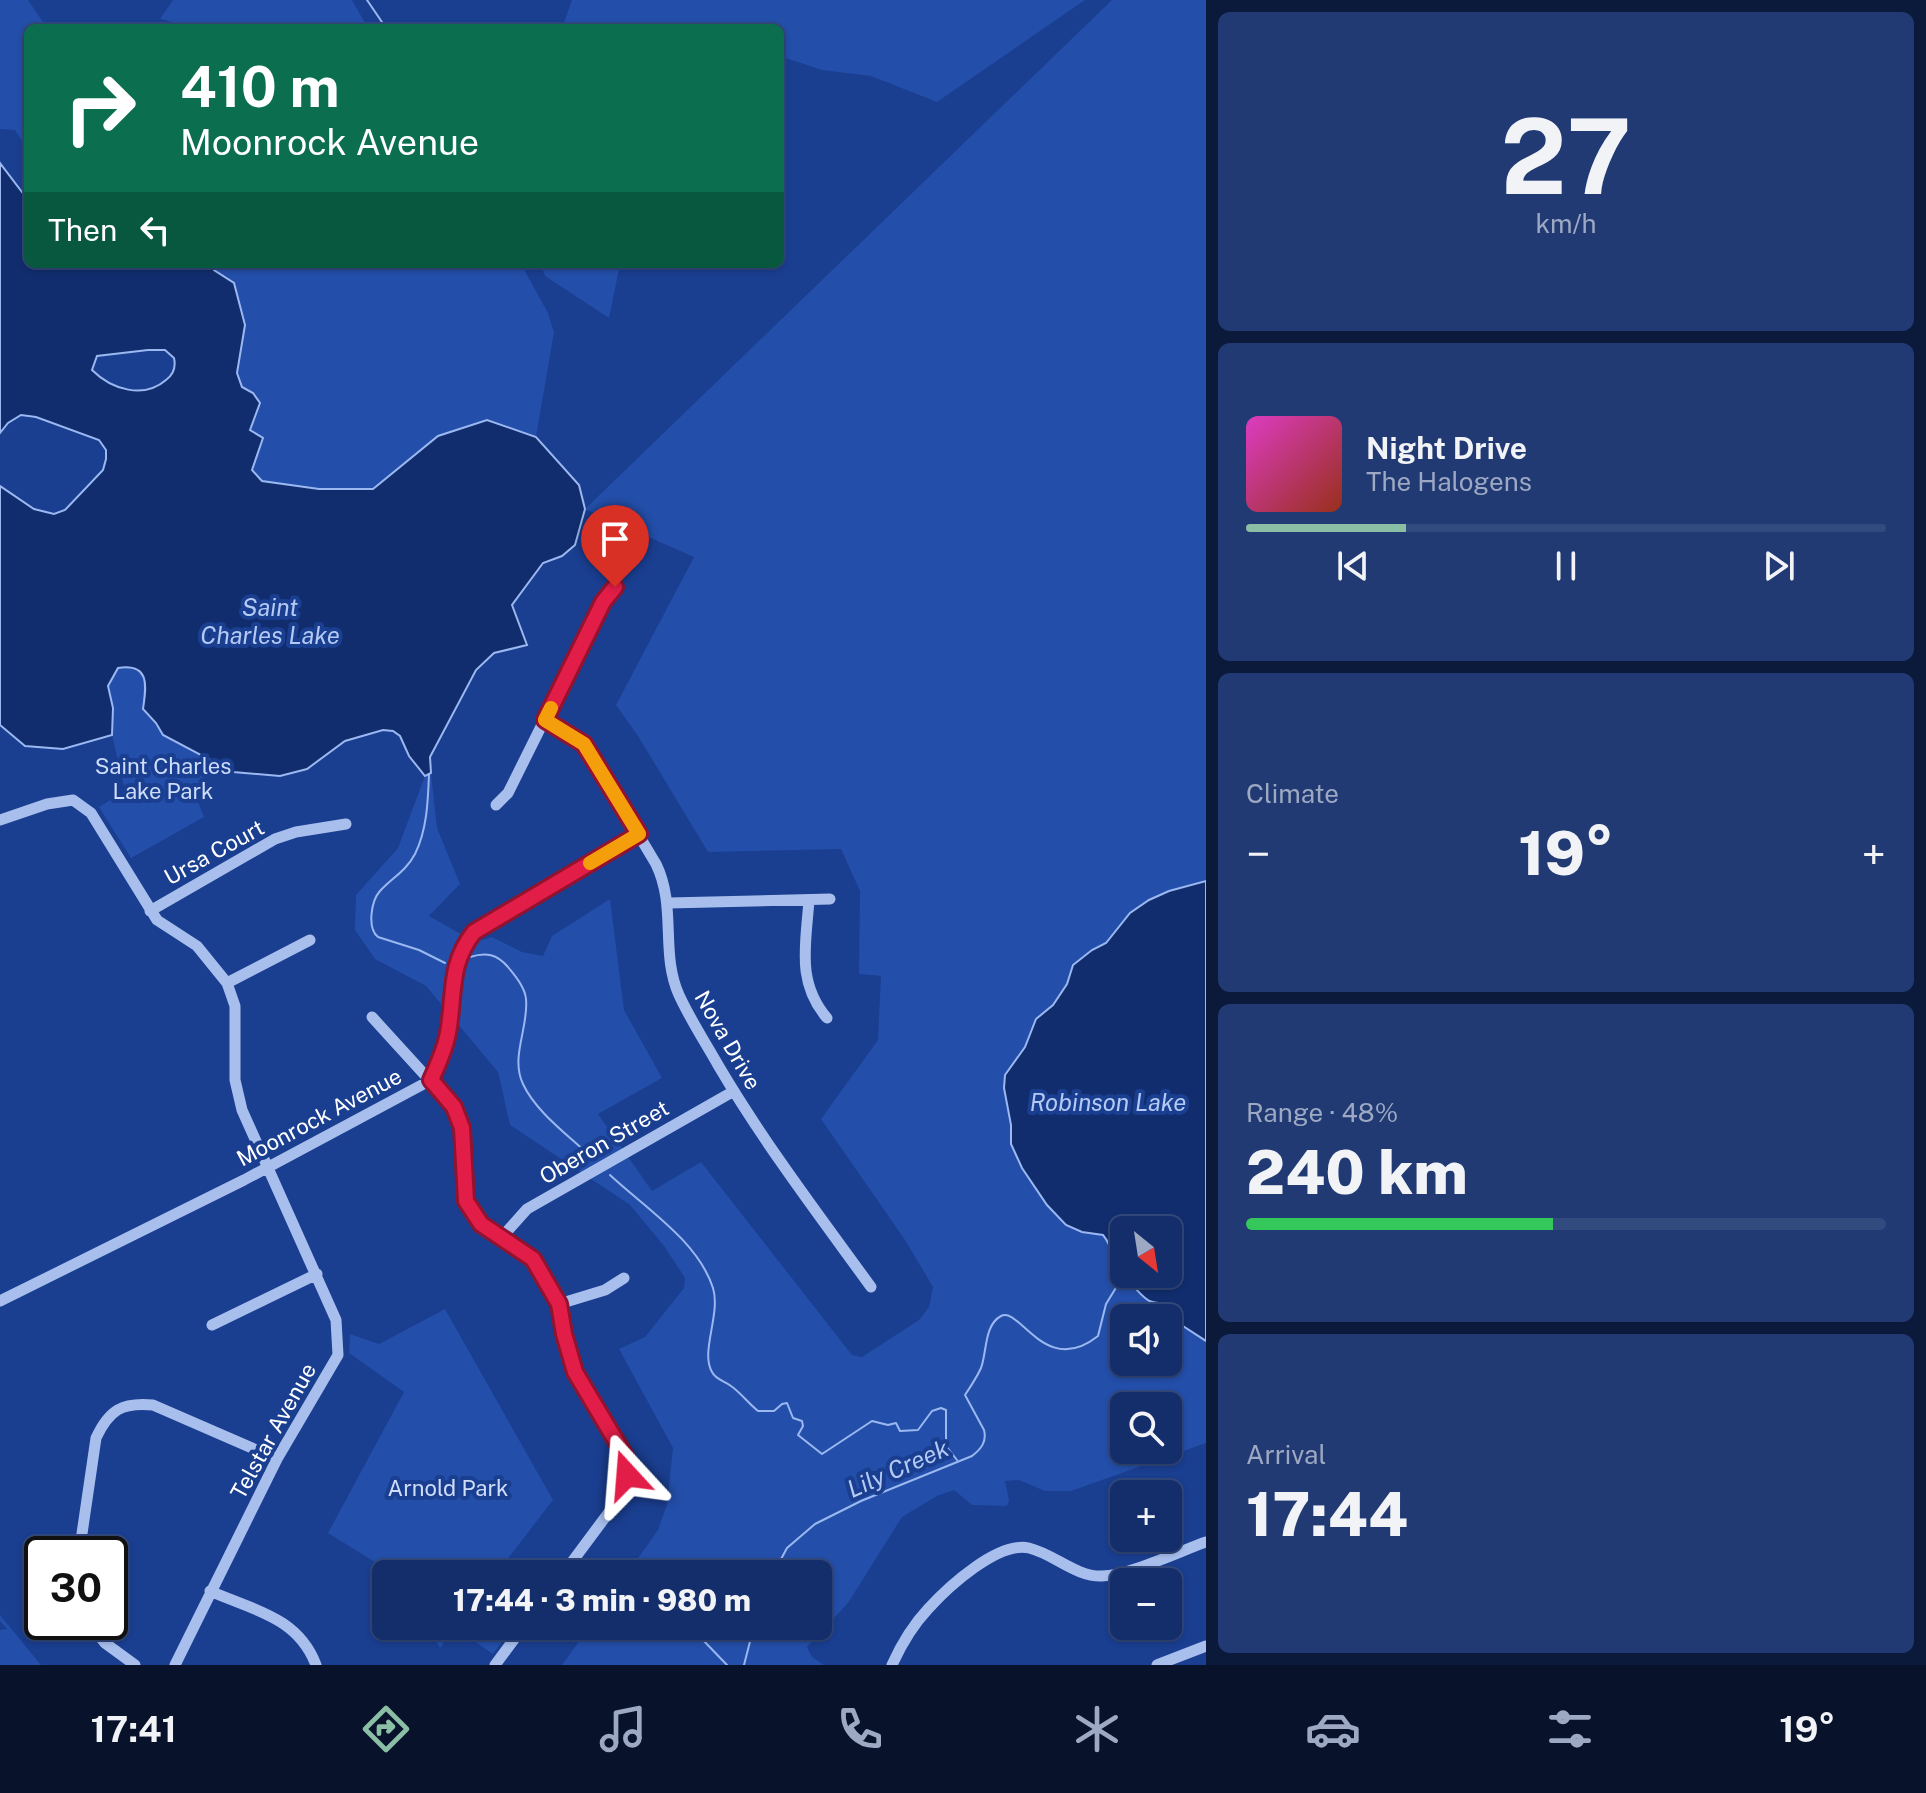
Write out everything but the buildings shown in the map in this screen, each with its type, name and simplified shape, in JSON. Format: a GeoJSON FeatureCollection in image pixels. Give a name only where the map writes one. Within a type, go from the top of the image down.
{"type":"FeatureCollection","features":[{"type":"Feature","properties":{"kind":"street"},"geometry":{"type":"LineString","coordinates":[[496,805],[508,793],[603,602],[615,587]]}},
{"type":"Feature","properties":{"kind":"street","name":"Nova Drive"},"geometry":{"type":"LineString","coordinates":[[545,720],[584,744],[639,834],[661,874],[669,903],[670,962],[675,985],[690,1016],[764,1141],[871,1287]]}},
{"type":"Feature","properties":{"kind":"street"},"geometry":{"type":"LineString","coordinates":[[0,820],[47,804],[73,800],[91,813],[157,920],[197,946],[227,983],[310,940]]}},
{"type":"Feature","properties":{"kind":"street","name":"Ursa Court"},"geometry":{"type":"LineString","coordinates":[[150,911],[275,839],[296,832],[346,824]]}},
{"type":"Feature","properties":{"kind":"street","name":"Moonrock Avenue"},"geometry":{"type":"LineString","coordinates":[[0,1301],[268,1167],[431,1080],[444,1052],[453,974],[474,932],[639,834]]}},
{"type":"Feature","properties":{"kind":"street"},"geometry":{"type":"LineString","coordinates":[[669,903],[830,899]]}},
{"type":"Feature","properties":{"kind":"street"},"geometry":{"type":"LineString","coordinates":[[809,900],[805,972],[814,1004],[827,1018]]}},
{"type":"Feature","properties":{"kind":"street","name":"Telstar Avenue"},"geometry":{"type":"LineString","coordinates":[[175,1665],[277,1459],[338,1355],[336,1320],[242,1110],[235,1080],[235,1006],[227,983]]}},
{"type":"Feature","properties":{"kind":"street"},"geometry":{"type":"LineString","coordinates":[[372,1017],[454,1107],[462,1128],[466,1201],[481,1224],[533,1259],[559,1304],[575,1372],[622,1450],[627,1470],[621,1496],[573,1560]]}},
{"type":"Feature","properties":{"kind":"street","name":"Oberon Street"},"geometry":{"type":"LineString","coordinates":[[502,1237],[527,1209],[734,1091]]}},
{"type":"Feature","properties":{"kind":"street"},"geometry":{"type":"LineString","coordinates":[[212,1325],[317,1274]]}},
{"type":"Feature","properties":{"kind":"street"},"geometry":{"type":"LineString","coordinates":[[559,1304],[605,1290],[624,1278]]}},
{"type":"Feature","properties":{"kind":"street"},"geometry":{"type":"LineString","coordinates":[[82,1536],[96,1438],[103,1422],[116,1409],[134,1403],[153,1405],[277,1459]]}},
{"type":"Feature","properties":{"kind":"street"},"geometry":{"type":"LineString","coordinates":[[892,1665],[929,1607],[989,1557],[1005,1549],[1019,1547],[1036,1550],[1078,1571],[1099,1577],[1206,1542]]}},
{"type":"Feature","properties":{"kind":"street"},"geometry":{"type":"LineString","coordinates":[[210,1591],[289,1625],[311,1651],[316,1665]]}},
{"type":"Feature","properties":{"kind":"street"},"geometry":{"type":"LineString","coordinates":[[103,1640],[135,1665]]}},
{"type":"Feature","properties":{"kind":"street"},"geometry":{"type":"LineString","coordinates":[[495,1665],[514,1640]]}},
{"type":"Feature","properties":{"kind":"street"},"geometry":{"type":"LineString","coordinates":[[1157,1665],[1206,1646]]}},
{"type":"Feature","properties":{"kind":"green space"},"geometry":{"type":"Polygon","coordinates":[[[0,0],[28,0],[44,24],[24,24],[24,144],[15,130],[0,129],[0,0]]]}},
{"type":"Feature","properties":{"kind":"green space"},"geometry":{"type":"Polygon","coordinates":[[[173,0],[352,0],[366,24],[181,24],[160,19],[173,0]]]}},
{"type":"Feature","properties":{"kind":"green space"},"geometry":{"type":"Polygon","coordinates":[[[572,0],[1085,0],[937,102],[871,76],[822,70],[784,57],[784,24],[563,24],[572,0]]]}},
{"type":"Feature","properties":{"kind":"green space"},"geometry":{"type":"Polygon","coordinates":[[[1112,0],[1206,0],[1206,881],[1149,900],[1130,913],[1106,943],[1073,965],[1067,984],[1053,1005],[1044,1011],[1025,1047],[1005,1075],[1004,1088],[1016,1156],[1047,1205],[1066,1225],[1081,1232],[1103,1234],[1110,1247],[1110,1288],[1135,1288],[1148,1300],[1168,1304],[1110,1304],[1110,1376],[1182,1376],[1182,1325],[1206,1341],[1206,1443],[1182,1452],[1182,1392],[1110,1392],[1110,1464],[1147,1464],[1071,1491],[1045,1491],[1019,1480],[1005,1481],[1009,1500],[1007,1506],[972,1505],[954,1490],[937,1496],[902,1517],[848,1603],[832,1620],[832,1560],[637,1560],[658,1530],[667,1504],[673,1448],[619,1349],[645,1337],[684,1288],[685,1278],[664,1246],[630,1205],[510,1125],[498,1072],[426,986],[375,959],[355,930],[356,895],[398,848],[425,776],[431,773],[437,828],[460,884],[429,916],[475,942],[492,937],[522,952],[543,956],[552,936],[610,899],[624,1010],[662,1078],[598,1114],[652,1191],[701,1162],[852,1355],[862,1357],[919,1320],[929,1307],[933,1287],[905,1240],[821,1119],[878,1040],[881,976],[859,974],[860,891],[841,849],[708,852],[616,705],[694,557],[585,509],[1112,0]]]}},
{"type":"Feature","properties":{"kind":"green space"},"geometry":{"type":"Polygon","coordinates":[[[523,268],[548,313],[554,332],[536,437],[487,420],[438,436],[373,489],[319,489],[261,481],[251,470],[263,438],[250,431],[253,393],[242,387],[237,374],[245,325],[228,277],[214,270],[523,268]]]}},
{"type":"Feature","properties":{"kind":"green space"},"geometry":{"type":"Polygon","coordinates":[[[542,268],[619,268],[609,318],[545,276],[542,268]]]}},
{"type":"Feature","properties":{"kind":"green space","name":"Saint Charles Lake Park"},"geometry":{"type":"Polygon","coordinates":[[[122,667],[143,676],[146,686],[143,709],[163,735],[212,761],[197,799],[204,817],[131,858],[99,807],[125,791],[112,735],[113,709],[108,686],[115,671],[122,667]]]}},
{"type":"Feature","properties":{"kind":"green space","name":"Arnold Park"},"geometry":{"type":"Polygon","coordinates":[[[445,1309],[553,1500],[507,1560],[372,1560],[328,1533],[404,1392],[349,1353],[350,1334],[379,1344],[445,1309]]]}},
{"type":"Feature","properties":{"kind":"green space"},"geometry":{"type":"Polygon","coordinates":[[[0,1615],[41,1665],[0,1665],[0,1630],[7,1629],[0,1621],[0,1615]]]}},
{"type":"Feature","properties":{"kind":"green space"},"geometry":{"type":"Polygon","coordinates":[[[435,1640],[446,1640],[440,1648],[435,1640]]]}},
{"type":"Feature","properties":{"kind":"green space"},"geometry":{"type":"Polygon","coordinates":[[[473,1640],[503,1640],[493,1654],[473,1640]]]}},
{"type":"Feature","properties":{"kind":"green space"},"geometry":{"type":"Polygon","coordinates":[[[580,1640],[814,1640],[807,1647],[812,1657],[824,1665],[562,1665],[580,1640]]]}},
{"type":"Feature","properties":{"kind":"water","name":"Saint Charles Lake"},"geometry":{"type":"Polygon","coordinates":[[[0,163],[24,195],[24,268],[213,268],[234,283],[245,325],[237,373],[242,387],[253,393],[260,403],[250,430],[263,438],[252,470],[262,481],[319,489],[373,489],[438,436],[487,420],[536,437],[579,485],[585,509],[575,545],[562,556],[543,563],[512,605],[527,645],[494,653],[476,670],[430,757],[431,773],[425,776],[409,756],[400,736],[383,730],[345,741],[307,769],[280,776],[233,772],[163,735],[143,709],[144,678],[136,669],[129,667],[118,668],[108,686],[113,708],[112,735],[63,749],[25,746],[0,725],[0,486],[34,509],[54,514],[65,510],[103,470],[106,450],[99,440],[36,417],[21,415],[0,433],[0,163]],[[165,350],[97,356],[92,370],[118,387],[148,389],[171,375],[174,358],[165,350]]]}},
{"type":"Feature","properties":{"kind":"water","name":"Robinson Lake"},"geometry":{"type":"Polygon","coordinates":[[[1206,881],[1206,1341],[1182,1325],[1182,1304],[1156,1303],[1135,1288],[1182,1288],[1182,1216],[1110,1216],[1110,1247],[1103,1235],[1082,1232],[1066,1225],[1047,1205],[1022,1168],[1011,1144],[1005,1075],[1025,1047],[1036,1019],[1053,1005],[1067,984],[1073,965],[1106,943],[1130,913],[1149,900],[1206,881]]]}},
{"type":"Feature","properties":{"kind":"waterway"},"geometry":{"type":"LineString","coordinates":[[367,0],[383,24]]}},
{"type":"Feature","properties":{"kind":"waterway"},"geometry":{"type":"LineString","coordinates":[[429,774],[426,815],[419,845],[407,865],[377,895],[371,921],[378,937],[419,950],[445,963]]}},
{"type":"Feature","properties":{"kind":"waterway"},"geometry":{"type":"LineString","coordinates":[[470,957],[495,957],[504,963],[524,990],[526,1010],[518,1063],[523,1084],[544,1114],[590,1156]]}},
{"type":"Feature","properties":{"kind":"waterway"},"geometry":{"type":"LineString","coordinates":[[610,1175],[683,1240],[706,1271],[715,1298],[708,1354],[716,1377],[735,1389],[758,1411],[774,1411],[787,1403],[793,1418],[802,1421],[798,1435],[822,1454],[872,1421],[888,1425],[896,1423],[900,1431],[918,1430],[932,1411],[941,1408],[946,1410],[946,1446],[957,1460]]}},
{"type":"Feature","properties":{"kind":"waterway","name":"Lily Creek"},"geometry":{"type":"LineString","coordinates":[[781,1560],[787,1548],[815,1524],[978,1451],[985,1434],[965,1395],[981,1368],[989,1332],[996,1320],[1008,1316],[1049,1345],[1063,1349],[1079,1347],[1098,1336],[1106,1304],[1116,1288]]}},
{"type":"Feature","properties":{"kind":"waterway"},"geometry":{"type":"LineString","coordinates":[[703,1640],[727,1665]]}},
{"type":"Feature","properties":{"kind":"waterway","name":"Lily Creek"},"geometry":{"type":"LineString","coordinates":[[744,1665],[750,1640]]}},
{"type":"Feature","properties":{"kind":"slow traffic"},"geometry":{"type":"LineString","coordinates":[[551,708],[545,720],[584,744],[639,834],[590,863]]}},
{"type":"Feature","properties":{"kind":"route"},"geometry":{"type":"LineString","coordinates":[[615,587],[603,602],[545,720],[584,744],[639,834],[474,932],[453,974],[449,1029],[444,1052],[431,1080],[454,1107],[462,1128],[466,1201],[481,1224],[533,1259],[559,1304],[568,1350],[578,1380],[625,1456],[627,1475]]}}]}
